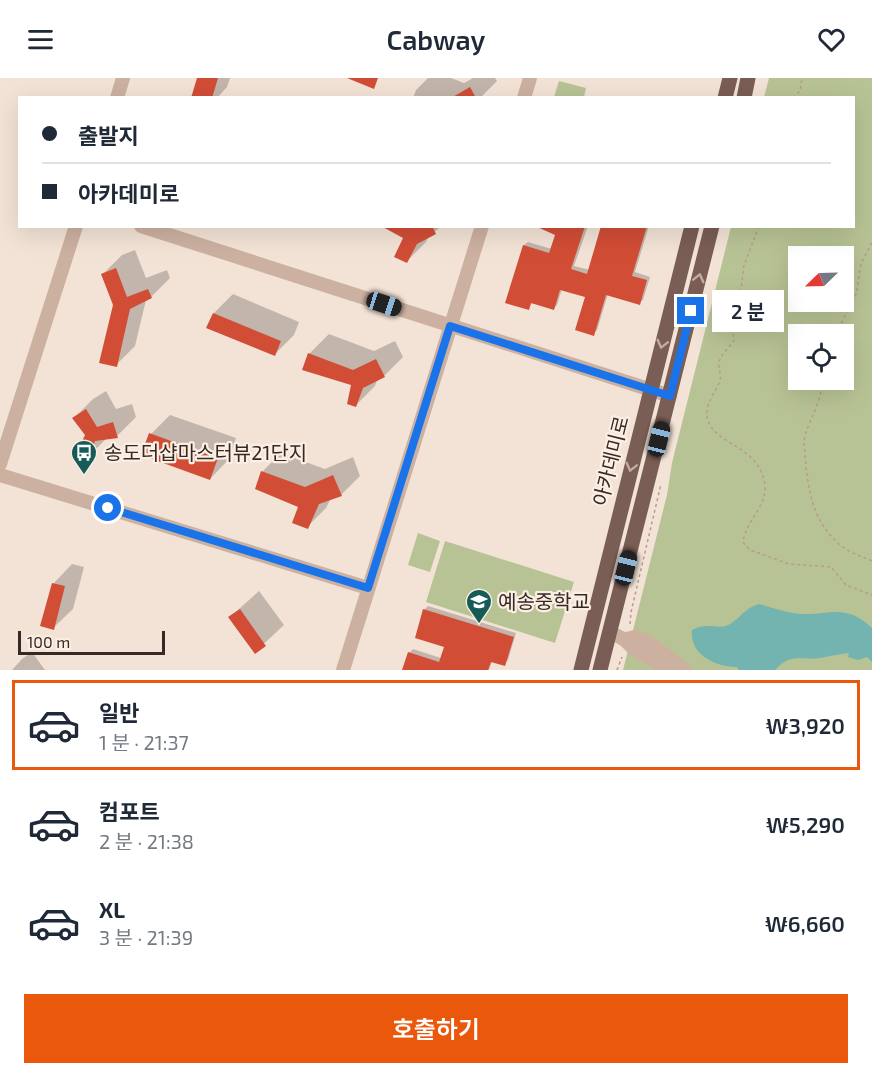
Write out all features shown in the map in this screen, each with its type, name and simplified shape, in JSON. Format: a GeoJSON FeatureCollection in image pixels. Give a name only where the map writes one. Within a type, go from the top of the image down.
{"type":"FeatureCollection","features":[{"type":"Feature","properties":{"kind":"main road"},"geometry":{"type":"LineString","coordinates":[[726,96],[730,78]]}},
{"type":"Feature","properties":{"kind":"main road"},"geometry":{"type":"LineString","coordinates":[[744,96],[748,78]]}},
{"type":"Feature","properties":{"kind":"main road","name":"아카데미로"},"geometry":{"type":"LineString","coordinates":[[581,670],[691,228]]}},
{"type":"Feature","properties":{"kind":"main road","name":"아카데미로"},"geometry":{"type":"LineString","coordinates":[[600,670],[712,228]]}},
{"type":"Feature","properties":{"kind":"street"},"geometry":{"type":"LineString","coordinates":[[118,96],[123,78]]}},
{"type":"Feature","properties":{"kind":"street"},"geometry":{"type":"LineString","coordinates":[[525,96],[530,78]]}},
{"type":"Feature","properties":{"kind":"street"},"geometry":{"type":"LineString","coordinates":[[0,464],[75,228]]}},
{"type":"Feature","properties":{"kind":"street"},"geometry":{"type":"LineString","coordinates":[[147,228],[670,396]]}},
{"type":"Feature","properties":{"kind":"street"},"geometry":{"type":"LineString","coordinates":[[343,670],[481,228]]}},
{"type":"Feature","properties":{"kind":"street"},"geometry":{"type":"LineString","coordinates":[[0,475],[368,588]]}},
{"type":"Feature","properties":{"kind":"street"},"geometry":{"type":"LineString","coordinates":[[610,633],[626,639],[635,637],[651,644],[685,670]]}},
{"type":"Feature","properties":{"kind":"street"},"geometry":{"type":"LineString","coordinates":[[626,639],[631,647],[651,657],[664,670]]}},
{"type":"Feature","properties":{"kind":"path"},"geometry":{"type":"LineString","coordinates":[[795,96],[800,91],[802,78]]}},
{"type":"Feature","properties":{"kind":"path"},"geometry":{"type":"LineString","coordinates":[[758,228],[744,265],[741,290],[730,307],[734,340],[719,361],[720,379],[707,411],[713,430],[749,454],[757,463],[763,479],[765,494],[743,542],[750,550],[789,564],[831,567],[846,585],[872,595]]}},
{"type":"Feature","properties":{"kind":"path"},"geometry":{"type":"LineString","coordinates":[[841,324],[856,294],[861,264],[872,242]]}},
{"type":"Feature","properties":{"kind":"path"},"geometry":{"type":"LineString","coordinates":[[821,390],[820,399],[805,433],[804,441],[810,499],[825,528],[839,544],[872,561]]}},
{"type":"Feature","properties":{"kind":"path"},"geometry":{"type":"LineString","coordinates":[[617,670],[622,657]]}},
{"type":"Feature","properties":{"kind":"green space"},"geometry":{"type":"Polygon","coordinates":[[[769,78],[872,78],[872,670],[623,670],[667,495],[672,463],[731,228],[855,228],[855,96],[764,96],[769,78]]]}},
{"type":"Feature","properties":{"kind":"green space"},"geometry":{"type":"Polygon","coordinates":[[[559,81],[586,88],[584,96],[554,96],[559,81]]]}},
{"type":"Feature","properties":{"kind":"green space"},"geometry":{"type":"Polygon","coordinates":[[[418,533],[440,541],[430,572],[408,565],[418,533]]]}},
{"type":"Feature","properties":{"kind":"green space"},"geometry":{"type":"Polygon","coordinates":[[[445,541],[574,582],[555,643],[426,602],[445,541]]]}},
{"type":"Feature","properties":{"kind":"water"},"geometry":{"type":"Polygon","coordinates":[[[759,604],[795,613],[838,612],[854,615],[872,628],[872,662],[867,657],[858,660],[848,657],[849,653],[813,659],[791,659],[775,670],[739,670],[737,667],[713,662],[700,653],[692,639],[692,630],[703,626],[726,626],[749,608],[759,604]]]}},
{"type":"Feature","properties":{"kind":"building"},"geometry":{"type":"Polygon","coordinates":[[[197,78],[218,78],[213,96],[192,96],[197,78]]]}},
{"type":"Feature","properties":{"kind":"building"},"geometry":{"type":"Polygon","coordinates":[[[347,78],[378,78],[374,89],[347,78]]]}},
{"type":"Feature","properties":{"kind":"building"},"geometry":{"type":"Polygon","coordinates":[[[470,87],[475,96],[454,96],[470,87]]]}},
{"type":"Feature","properties":{"kind":"building"},"geometry":{"type":"Polygon","coordinates":[[[385,228],[433,228],[436,234],[417,244],[407,263],[394,257],[403,238],[385,228]]]}},
{"type":"Feature","properties":{"kind":"building"},"geometry":{"type":"Polygon","coordinates":[[[539,228],[584,228],[571,269],[587,274],[600,228],[646,228],[632,276],[647,280],[640,305],[606,295],[594,336],[575,330],[585,297],[560,290],[554,310],[531,303],[529,310],[505,303],[523,245],[549,253],[555,235],[539,228]]]}},
{"type":"Feature","properties":{"kind":"building"},"geometry":{"type":"Polygon","coordinates":[[[116,268],[127,297],[148,289],[152,298],[130,309],[117,367],[99,363],[113,305],[101,274],[116,268]]]}},
{"type":"Feature","properties":{"kind":"building"},"geometry":{"type":"Polygon","coordinates":[[[213,313],[281,341],[275,356],[206,328],[213,313]]]}},
{"type":"Feature","properties":{"kind":"building"},"geometry":{"type":"Polygon","coordinates":[[[308,353],[353,370],[376,359],[385,377],[363,388],[356,407],[347,404],[351,385],[302,370],[308,353]]]}},
{"type":"Feature","properties":{"kind":"building"},"geometry":{"type":"Polygon","coordinates":[[[86,409],[97,427],[113,422],[118,438],[95,441],[90,457],[77,452],[85,435],[72,418],[86,409]]]}},
{"type":"Feature","properties":{"kind":"building"},"geometry":{"type":"Polygon","coordinates":[[[149,433],[218,458],[210,480],[141,455],[149,433]]]}},
{"type":"Feature","properties":{"kind":"building"},"geometry":{"type":"Polygon","coordinates":[[[261,471],[305,487],[333,475],[342,496],[319,504],[308,529],[292,523],[298,507],[255,489],[261,471]]]}},
{"type":"Feature","properties":{"kind":"building"},"geometry":{"type":"Polygon","coordinates":[[[52,583],[65,586],[54,630],[40,626],[52,583]]]}},
{"type":"Feature","properties":{"kind":"building"},"geometry":{"type":"Polygon","coordinates":[[[240,609],[266,646],[255,654],[228,617],[240,609]]]}},
{"type":"Feature","properties":{"kind":"building","name":"예송중학교"},"geometry":{"type":"Polygon","coordinates":[[[423,609],[514,637],[505,666],[491,662],[488,670],[402,670],[408,652],[439,662],[444,647],[415,638],[423,609]]]}},
{"type":"Feature","properties":{"kind":"place","name":"송도더샵마스터뷰21단지"},"geometry":{"type":"Point","coordinates":[84,476]}},
{"type":"Feature","properties":{"kind":"place","name":"예송중학교"},"geometry":{"type":"Point","coordinates":[479,625]}},
{"type":"Feature","properties":{"kind":"route"},"geometry":{"type":"LineString","coordinates":[[108,508],[368,588],[450,326],[670,396],[691,311]]}}]}
